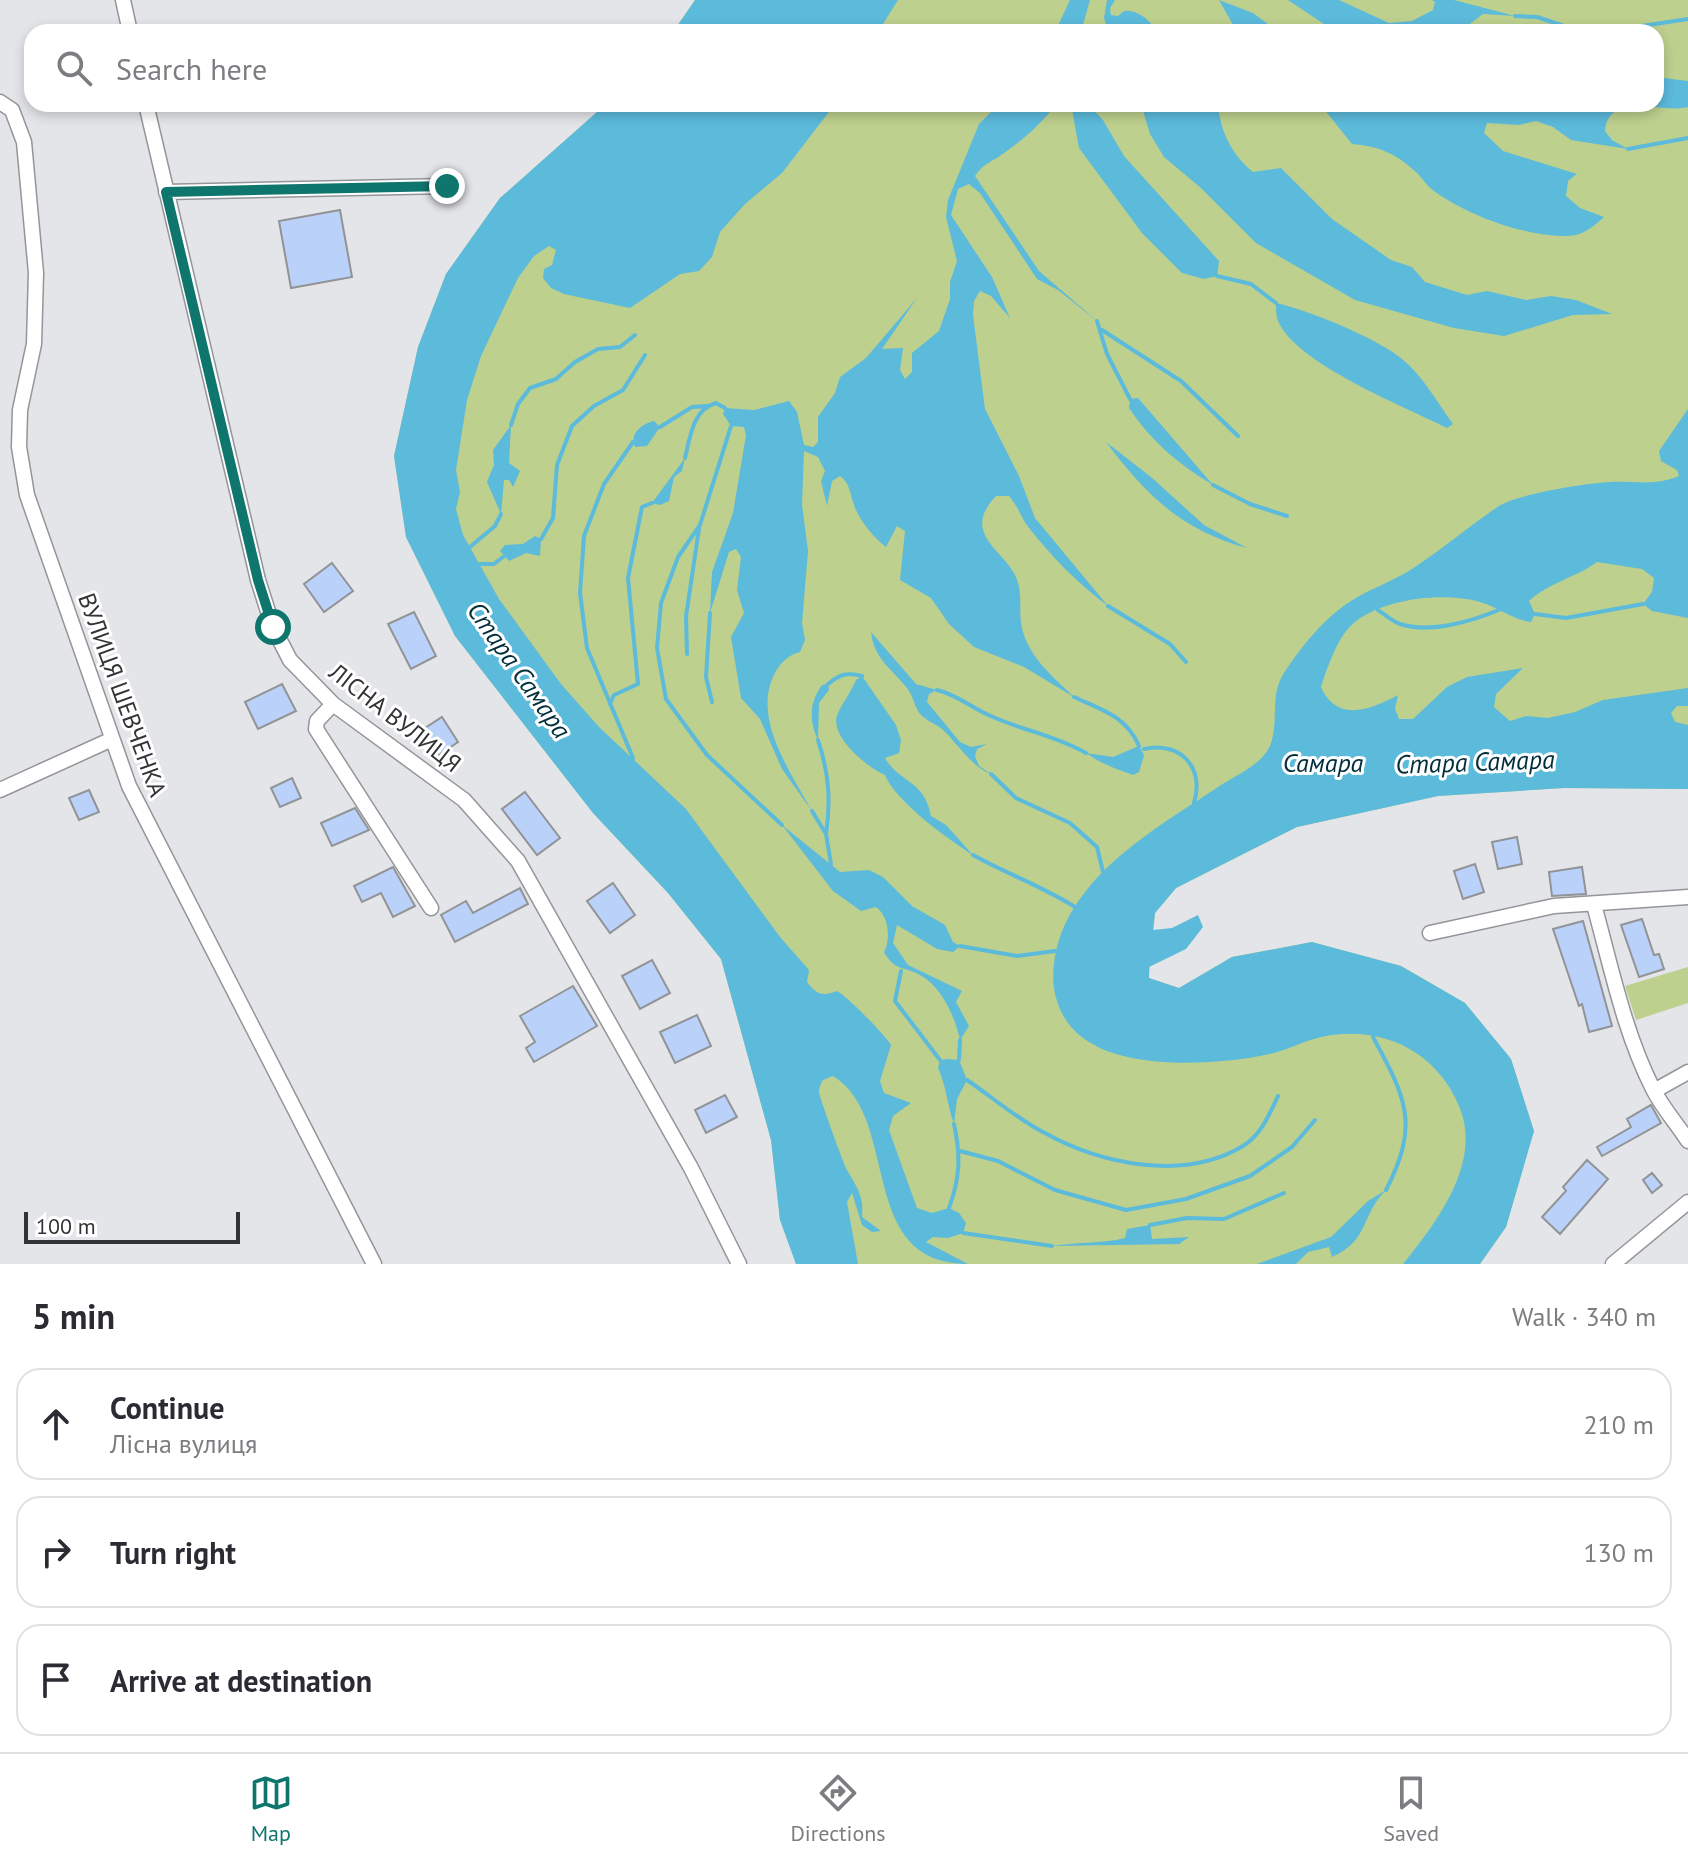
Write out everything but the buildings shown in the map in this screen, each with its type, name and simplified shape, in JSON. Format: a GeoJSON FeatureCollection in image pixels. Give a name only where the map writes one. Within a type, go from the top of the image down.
{"type":"FeatureCollection","features":[{"type":"Feature","properties":{"kind":"street"},"geometry":{"type":"LineString","coordinates":[[123,0],[128,24]]}},
{"type":"Feature","properties":{"kind":"street","name":"ВУЛИЦЯ ШЕВЧЕНКА"},"geometry":{"type":"LineString","coordinates":[[0,102],[12,110],[24,142],[36,273],[34,344],[20,410],[19,447],[27,495],[110,740],[135,799],[374,1264]]}},
{"type":"Feature","properties":{"kind":"street","name":"ЛІСНА ВУЛИЦЯ"},"geometry":{"type":"LineString","coordinates":[[148,112],[258,580],[273,627],[290,660],[333,704],[464,800],[518,861],[683,1154],[739,1264]]}},
{"type":"Feature","properties":{"kind":"street"},"geometry":{"type":"LineString","coordinates":[[166,192],[447,186]]}},
{"type":"Feature","properties":{"kind":"street"},"geometry":{"type":"LineString","coordinates":[[333,704],[317,721],[316,729],[431,908]]}},
{"type":"Feature","properties":{"kind":"street"},"geometry":{"type":"LineString","coordinates":[[0,790],[110,740]]}},
{"type":"Feature","properties":{"kind":"street"},"geometry":{"type":"LineString","coordinates":[[1430,933],[1554,906],[1688,897]]}},
{"type":"Feature","properties":{"kind":"street"},"geometry":{"type":"LineString","coordinates":[[1594,905],[1624,1013],[1654,1091],[1688,1141]]}},
{"type":"Feature","properties":{"kind":"street"},"geometry":{"type":"LineString","coordinates":[[1654,1091],[1688,1072]]}},
{"type":"Feature","properties":{"kind":"street"},"geometry":{"type":"LineString","coordinates":[[1613,1264],[1688,1202]]}},
{"type":"Feature","properties":{"kind":"green space"},"geometry":{"type":"Polygon","coordinates":[[[695,0],[1688,0],[1688,789],[1564,788],[1438,796],[1297,827],[1176,888],[1155,913],[1149,978],[1179,988],[1232,957],[1312,942],[1401,966],[1465,1003],[1511,1059],[1534,1131],[1506,1227],[1480,1264],[796,1264],[780,1220],[771,1140],[721,959],[668,893],[593,813],[455,636],[406,537],[394,456],[418,347],[446,274],[500,198],[597,112],[1664,112],[1664,24],[678,24],[695,0]]]}},
{"type":"Feature","properties":{"kind":"green space"},"geometry":{"type":"Polygon","coordinates":[[[1688,967],[1688,1003],[1636,1020],[1625,986],[1688,967]]]}},
{"type":"Feature","properties":{"kind":"water"},"geometry":{"type":"Polygon","coordinates":[[[695,0],[898,0],[883,24],[678,24],[695,0]]]}},
{"type":"Feature","properties":{"kind":"water"},"geometry":{"type":"Polygon","coordinates":[[[1070,0],[1090,0],[1083,24],[1059,24],[1070,0]]]}},
{"type":"Feature","properties":{"kind":"water"},"geometry":{"type":"Polygon","coordinates":[[[1107,0],[1115,0],[1110,8],[1111,15],[1133,12],[1150,24],[1106,24],[1107,0]]]}},
{"type":"Feature","properties":{"kind":"water"},"geometry":{"type":"Polygon","coordinates":[[[1219,0],[1253,13],[1268,24],[1232,24],[1219,0]]]}},
{"type":"Feature","properties":{"kind":"water"},"geometry":{"type":"Polygon","coordinates":[[[1288,0],[1339,0],[1389,23],[1412,21],[1433,10],[1435,2],[1432,0],[1454,0],[1515,16],[1483,14],[1470,24],[1324,24],[1288,0]]]}},
{"type":"Feature","properties":{"kind":"water"},"geometry":{"type":"Polygon","coordinates":[[[1664,78],[1688,81],[1688,107],[1664,107],[1664,78]]]}},
{"type":"Feature","properties":{"kind":"water","name":"Стара Самара"},"geometry":{"type":"Polygon","coordinates":[[[597,112],[829,112],[782,173],[745,204],[720,232],[712,257],[699,271],[680,274],[630,308],[564,294],[551,288],[543,278],[544,269],[552,265],[556,250],[549,246],[534,256],[518,278],[481,356],[467,400],[456,470],[460,492],[456,509],[463,535],[499,599],[561,684],[599,727],[686,809],[780,937],[809,970],[807,982],[810,986],[820,993],[837,991],[842,994],[891,1045],[880,1081],[884,1093],[911,1103],[893,1116],[889,1130],[917,1208],[932,1213],[949,1208],[959,1213],[966,1223],[963,1233],[948,1238],[933,1237],[926,1242],[968,1264],[933,1258],[909,1241],[894,1216],[867,1123],[854,1096],[833,1076],[823,1080],[820,1096],[845,1165],[859,1192],[862,1217],[881,1231],[872,1232],[862,1225],[852,1193],[847,1202],[858,1264],[796,1264],[780,1220],[771,1140],[721,959],[668,893],[593,813],[455,636],[406,537],[394,456],[418,347],[446,274],[500,198],[597,112]]]}},
{"type":"Feature","properties":{"kind":"water"},"geometry":{"type":"Polygon","coordinates":[[[991,112],[1050,112],[1008,151],[975,176],[1039,271],[1097,321],[1058,290],[1037,279],[980,193],[969,184],[958,189],[951,215],[992,277],[1010,318],[991,296],[980,291],[974,301],[973,315],[985,409],[1019,476],[1035,518],[1108,606],[1047,550],[1009,496],[996,496],[986,509],[982,520],[983,530],[1015,575],[1020,593],[1021,623],[1028,645],[1041,664],[1074,697],[1024,667],[974,647],[949,624],[931,598],[900,580],[905,531],[897,526],[886,547],[881,543],[859,516],[848,485],[840,476],[832,481],[827,506],[821,481],[825,471],[818,457],[804,451],[802,505],[808,551],[802,623],[805,640],[800,652],[786,659],[776,671],[769,688],[768,706],[776,743],[812,811],[782,769],[760,719],[741,698],[731,637],[744,613],[737,590],[741,557],[736,549],[729,552],[710,613],[712,572],[733,513],[746,435],[744,427],[731,426],[723,414],[725,408],[754,410],[789,401],[797,412],[804,445],[813,447],[818,442],[818,417],[835,393],[840,377],[866,358],[917,298],[882,349],[903,348],[900,370],[905,379],[912,372],[912,353],[939,331],[950,299],[950,282],[957,261],[946,217],[948,200],[979,124],[991,112]]]}},
{"type":"Feature","properties":{"kind":"water"},"geometry":{"type":"Polygon","coordinates":[[[1072,112],[1096,112],[1124,156],[1219,261],[1217,276],[1204,279],[1182,273],[1142,233],[1079,148],[1072,112]]]}},
{"type":"Feature","properties":{"kind":"water"},"geometry":{"type":"Polygon","coordinates":[[[1143,112],[1219,112],[1228,142],[1253,172],[1281,168],[1332,219],[1391,260],[1412,267],[1425,282],[1467,295],[1487,291],[1526,300],[1551,296],[1576,300],[1612,314],[1573,315],[1504,336],[1454,328],[1355,300],[1256,243],[1201,188],[1164,157],[1150,134],[1143,112]]]}},
{"type":"Feature","properties":{"kind":"water"},"geometry":{"type":"Polygon","coordinates":[[[1326,112],[1615,112],[1609,118],[1605,131],[1612,140],[1628,149],[1571,140],[1553,127],[1536,121],[1519,125],[1487,123],[1484,133],[1503,151],[1577,174],[1568,181],[1566,196],[1580,208],[1604,217],[1587,230],[1572,236],[1515,228],[1463,209],[1434,191],[1395,156],[1379,149],[1352,144],[1326,112]]]}},
{"type":"Feature","properties":{"kind":"water"},"geometry":{"type":"Polygon","coordinates":[[[1276,303],[1342,326],[1391,351],[1417,373],[1453,424],[1447,428],[1380,396],[1306,353],[1278,321],[1276,303]]]}},
{"type":"Feature","properties":{"kind":"water"},"geometry":{"type":"Polygon","coordinates":[[[1138,398],[1213,485],[1177,461],[1156,442],[1129,408],[1130,399],[1138,398]]]}},
{"type":"Feature","properties":{"kind":"water","name":"Самара"},"geometry":{"type":"Polygon","coordinates":[[[1688,409],[1688,618],[1652,611],[1643,604],[1652,592],[1654,578],[1642,569],[1597,562],[1545,589],[1529,601],[1535,614],[1531,622],[1466,599],[1416,599],[1383,607],[1349,628],[1334,652],[1321,687],[1336,706],[1345,709],[1366,709],[1398,695],[1395,709],[1399,719],[1413,719],[1447,687],[1467,677],[1523,668],[1496,694],[1494,707],[1510,721],[1526,716],[1548,718],[1575,712],[1603,700],[1688,688],[1688,706],[1677,706],[1671,713],[1675,722],[1688,725],[1688,789],[1564,788],[1438,796],[1297,827],[1176,888],[1155,913],[1153,930],[1172,928],[1198,915],[1203,927],[1186,949],[1149,967],[1149,978],[1179,988],[1232,957],[1312,942],[1401,966],[1465,1003],[1511,1059],[1534,1131],[1506,1227],[1480,1264],[1403,1264],[1453,1190],[1465,1148],[1465,1127],[1459,1106],[1436,1070],[1404,1046],[1364,1034],[1321,1037],[1270,1054],[1225,1061],[1148,1060],[1102,1049],[1075,1031],[1058,1005],[1053,975],[1061,934],[1075,907],[1115,861],[1165,822],[1260,760],[1273,735],[1279,683],[1305,643],[1332,615],[1359,596],[1410,570],[1508,502],[1570,487],[1611,482],[1654,482],[1679,476],[1677,470],[1661,461],[1659,451],[1688,409]]]}},
{"type":"Feature","properties":{"kind":"water"},"geometry":{"type":"Polygon","coordinates":[[[654,421],[660,427],[647,446],[635,447],[634,437],[638,430],[654,421]]]}},
{"type":"Feature","properties":{"kind":"water"},"geometry":{"type":"Polygon","coordinates":[[[511,425],[509,463],[520,471],[513,487],[509,480],[504,480],[501,514],[487,482],[494,465],[493,450],[511,425]]]}},
{"type":"Feature","properties":{"kind":"water"},"geometry":{"type":"Polygon","coordinates":[[[1106,442],[1204,525],[1247,548],[1184,521],[1151,494],[1106,442]]]}},
{"type":"Feature","properties":{"kind":"water"},"geometry":{"type":"Polygon","coordinates":[[[685,458],[682,471],[674,477],[669,501],[660,505],[652,503],[685,458]]]}},
{"type":"Feature","properties":{"kind":"water"},"geometry":{"type":"Polygon","coordinates":[[[535,536],[541,539],[540,556],[526,553],[509,561],[500,551],[505,545],[523,544],[535,536]]]}},
{"type":"Feature","properties":{"kind":"water"},"geometry":{"type":"Polygon","coordinates":[[[871,632],[916,684],[937,690],[929,694],[927,702],[960,742],[971,747],[987,744],[977,749],[975,756],[979,766],[991,774],[984,771],[972,761],[942,729],[921,715],[909,691],[879,656],[871,632]]]}},
{"type":"Feature","properties":{"kind":"water"},"geometry":{"type":"Polygon","coordinates":[[[862,676],[896,725],[901,740],[899,753],[885,758],[923,795],[931,816],[946,825],[973,855],[911,808],[885,775],[851,750],[838,731],[838,713],[856,680],[862,676]]]}},
{"type":"Feature","properties":{"kind":"water"},"geometry":{"type":"Polygon","coordinates":[[[828,684],[829,690],[819,703],[818,740],[812,719],[813,705],[822,685],[828,684]]]}},
{"type":"Feature","properties":{"kind":"water"},"geometry":{"type":"Polygon","coordinates":[[[1139,746],[1144,755],[1139,772],[1133,775],[1086,753],[1113,757],[1139,746]]]}},
{"type":"Feature","properties":{"kind":"water"},"geometry":{"type":"Polygon","coordinates":[[[782,825],[840,872],[869,870],[883,877],[912,906],[945,925],[953,942],[960,946],[953,952],[937,949],[897,925],[893,943],[908,965],[962,991],[956,1002],[969,1026],[960,1040],[951,1012],[935,987],[920,975],[896,966],[884,952],[888,928],[880,911],[876,907],[861,911],[833,891],[782,825]]]}},
{"type":"Feature","properties":{"kind":"water"},"geometry":{"type":"Polygon","coordinates":[[[940,1060],[959,1060],[967,1080],[957,1099],[954,1124],[938,1068],[940,1060]]]}},
{"type":"Feature","properties":{"kind":"water"},"geometry":{"type":"Polygon","coordinates":[[[1386,1190],[1353,1243],[1332,1257],[1329,1247],[1308,1252],[1296,1264],[1257,1264],[1331,1237],[1368,1201],[1386,1190]]]}},
{"type":"Feature","properties":{"kind":"water"},"geometry":{"type":"Polygon","coordinates":[[[1150,1225],[1152,1239],[1189,1237],[1179,1244],[1052,1246],[1125,1238],[1127,1229],[1150,1225]]]}},
{"type":"Feature","properties":{"kind":"waterway"},"geometry":{"type":"LineString","coordinates":[[1515,16],[1537,17],[1558,24]]}},
{"type":"Feature","properties":{"kind":"waterway"},"geometry":{"type":"LineString","coordinates":[[1655,24],[1688,19]]}},
{"type":"Feature","properties":{"kind":"waterway"},"geometry":{"type":"LineString","coordinates":[[1628,149],[1688,138]]}},
{"type":"Feature","properties":{"kind":"waterway"},"geometry":{"type":"LineString","coordinates":[[1217,276],[1251,284],[1276,303]]}},
{"type":"Feature","properties":{"kind":"waterway"},"geometry":{"type":"LineString","coordinates":[[1097,321],[1107,354],[1130,399]]}},
{"type":"Feature","properties":{"kind":"waterway"},"geometry":{"type":"LineString","coordinates":[[1102,330],[1181,381],[1238,436]]}},
{"type":"Feature","properties":{"kind":"waterway"},"geometry":{"type":"LineString","coordinates":[[511,425],[518,404],[530,388],[556,379],[575,362],[598,349],[620,347],[635,335]]}},
{"type":"Feature","properties":{"kind":"waterway"},"geometry":{"type":"LineString","coordinates":[[541,539],[553,518],[557,465],[572,426],[594,406],[623,390],[645,355]]}},
{"type":"Feature","properties":{"kind":"waterway"},"geometry":{"type":"LineString","coordinates":[[685,458],[691,433],[702,411],[716,403],[725,408]]}},
{"type":"Feature","properties":{"kind":"waterway"},"geometry":{"type":"LineString","coordinates":[[660,427],[692,407],[707,406]]}},
{"type":"Feature","properties":{"kind":"waterway"},"geometry":{"type":"LineString","coordinates":[[731,426],[700,525],[678,557],[661,603],[657,648],[666,699],[707,755],[782,825]]}},
{"type":"Feature","properties":{"kind":"waterway"},"geometry":{"type":"LineString","coordinates":[[633,442],[604,484],[584,536],[580,593],[587,648],[633,758]]}},
{"type":"Feature","properties":{"kind":"waterway"},"geometry":{"type":"LineString","coordinates":[[1213,485],[1250,504],[1287,516]]}},
{"type":"Feature","properties":{"kind":"waterway"},"geometry":{"type":"LineString","coordinates":[[610,704],[614,695],[638,684],[628,578],[642,507],[652,503]]}},
{"type":"Feature","properties":{"kind":"waterway"},"geometry":{"type":"LineString","coordinates":[[470,547],[495,526],[501,514]]}},
{"type":"Feature","properties":{"kind":"waterway"},"geometry":{"type":"LineString","coordinates":[[687,654],[686,616],[699,529]]}},
{"type":"Feature","properties":{"kind":"waterway"},"geometry":{"type":"LineString","coordinates":[[480,564],[494,564],[503,557]]}},
{"type":"Feature","properties":{"kind":"waterway"},"geometry":{"type":"LineString","coordinates":[[1535,614],[1566,618],[1643,604]]}},
{"type":"Feature","properties":{"kind":"waterway"},"geometry":{"type":"LineString","coordinates":[[1108,606],[1170,644],[1186,662]]}},
{"type":"Feature","properties":{"kind":"waterway"},"geometry":{"type":"LineString","coordinates":[[1378,610],[1400,624],[1424,628],[1465,622],[1501,609]]}},
{"type":"Feature","properties":{"kind":"waterway"},"geometry":{"type":"LineString","coordinates":[[710,613],[706,677],[712,702]]}},
{"type":"Feature","properties":{"kind":"waterway"},"geometry":{"type":"LineString","coordinates":[[828,684],[844,675],[862,676]]}},
{"type":"Feature","properties":{"kind":"waterway"},"geometry":{"type":"LineString","coordinates":[[937,690],[993,717],[1086,753]]}},
{"type":"Feature","properties":{"kind":"waterway"},"geometry":{"type":"LineString","coordinates":[[1074,697],[1120,721],[1139,746]]}},
{"type":"Feature","properties":{"kind":"waterway"},"geometry":{"type":"LineString","coordinates":[[818,740],[828,787],[826,834]]}},
{"type":"Feature","properties":{"kind":"waterway"},"geometry":{"type":"LineString","coordinates":[[1144,749],[1169,749],[1187,760],[1196,778],[1194,803]]}},
{"type":"Feature","properties":{"kind":"waterway"},"geometry":{"type":"LineString","coordinates":[[991,774],[1016,798],[1070,823],[1097,847],[1103,872]]}},
{"type":"Feature","properties":{"kind":"waterway"},"geometry":{"type":"LineString","coordinates":[[812,811],[826,834],[831,864]]}},
{"type":"Feature","properties":{"kind":"waterway"},"geometry":{"type":"LineString","coordinates":[[973,855],[1075,907]]}},
{"type":"Feature","properties":{"kind":"waterway"},"geometry":{"type":"LineString","coordinates":[[960,946],[1017,956],[1055,951]]}},
{"type":"Feature","properties":{"kind":"waterway"},"geometry":{"type":"LineString","coordinates":[[901,971],[895,1001],[940,1060]]}},
{"type":"Feature","properties":{"kind":"waterway"},"geometry":{"type":"LineString","coordinates":[[1373,1037],[1394,1077],[1405,1112],[1403,1147],[1386,1190]]}},
{"type":"Feature","properties":{"kind":"waterway"},"geometry":{"type":"LineString","coordinates":[[959,1060],[960,1040]]}},
{"type":"Feature","properties":{"kind":"waterway"},"geometry":{"type":"LineString","coordinates":[[967,1080],[1023,1120],[1065,1143],[1116,1160],[1168,1166],[1194,1164],[1243,1146],[1260,1130],[1278,1096]]}},
{"type":"Feature","properties":{"kind":"waterway"},"geometry":{"type":"LineString","coordinates":[[960,1151],[998,1161],[1055,1190],[1126,1210],[1186,1199],[1250,1176],[1292,1147],[1315,1120]]}},
{"type":"Feature","properties":{"kind":"waterway"},"geometry":{"type":"LineString","coordinates":[[949,1208],[958,1167],[954,1124]]}},
{"type":"Feature","properties":{"kind":"waterway"},"geometry":{"type":"LineString","coordinates":[[1150,1225],[1187,1218],[1224,1219],[1284,1193]]}},
{"type":"Feature","properties":{"kind":"waterway"},"geometry":{"type":"LineString","coordinates":[[963,1233],[1052,1246]]}},
{"type":"Feature","properties":{"kind":"route"},"geometry":{"type":"LineString","coordinates":[[273,627],[258,580],[166,192],[447,186]]}}]}
